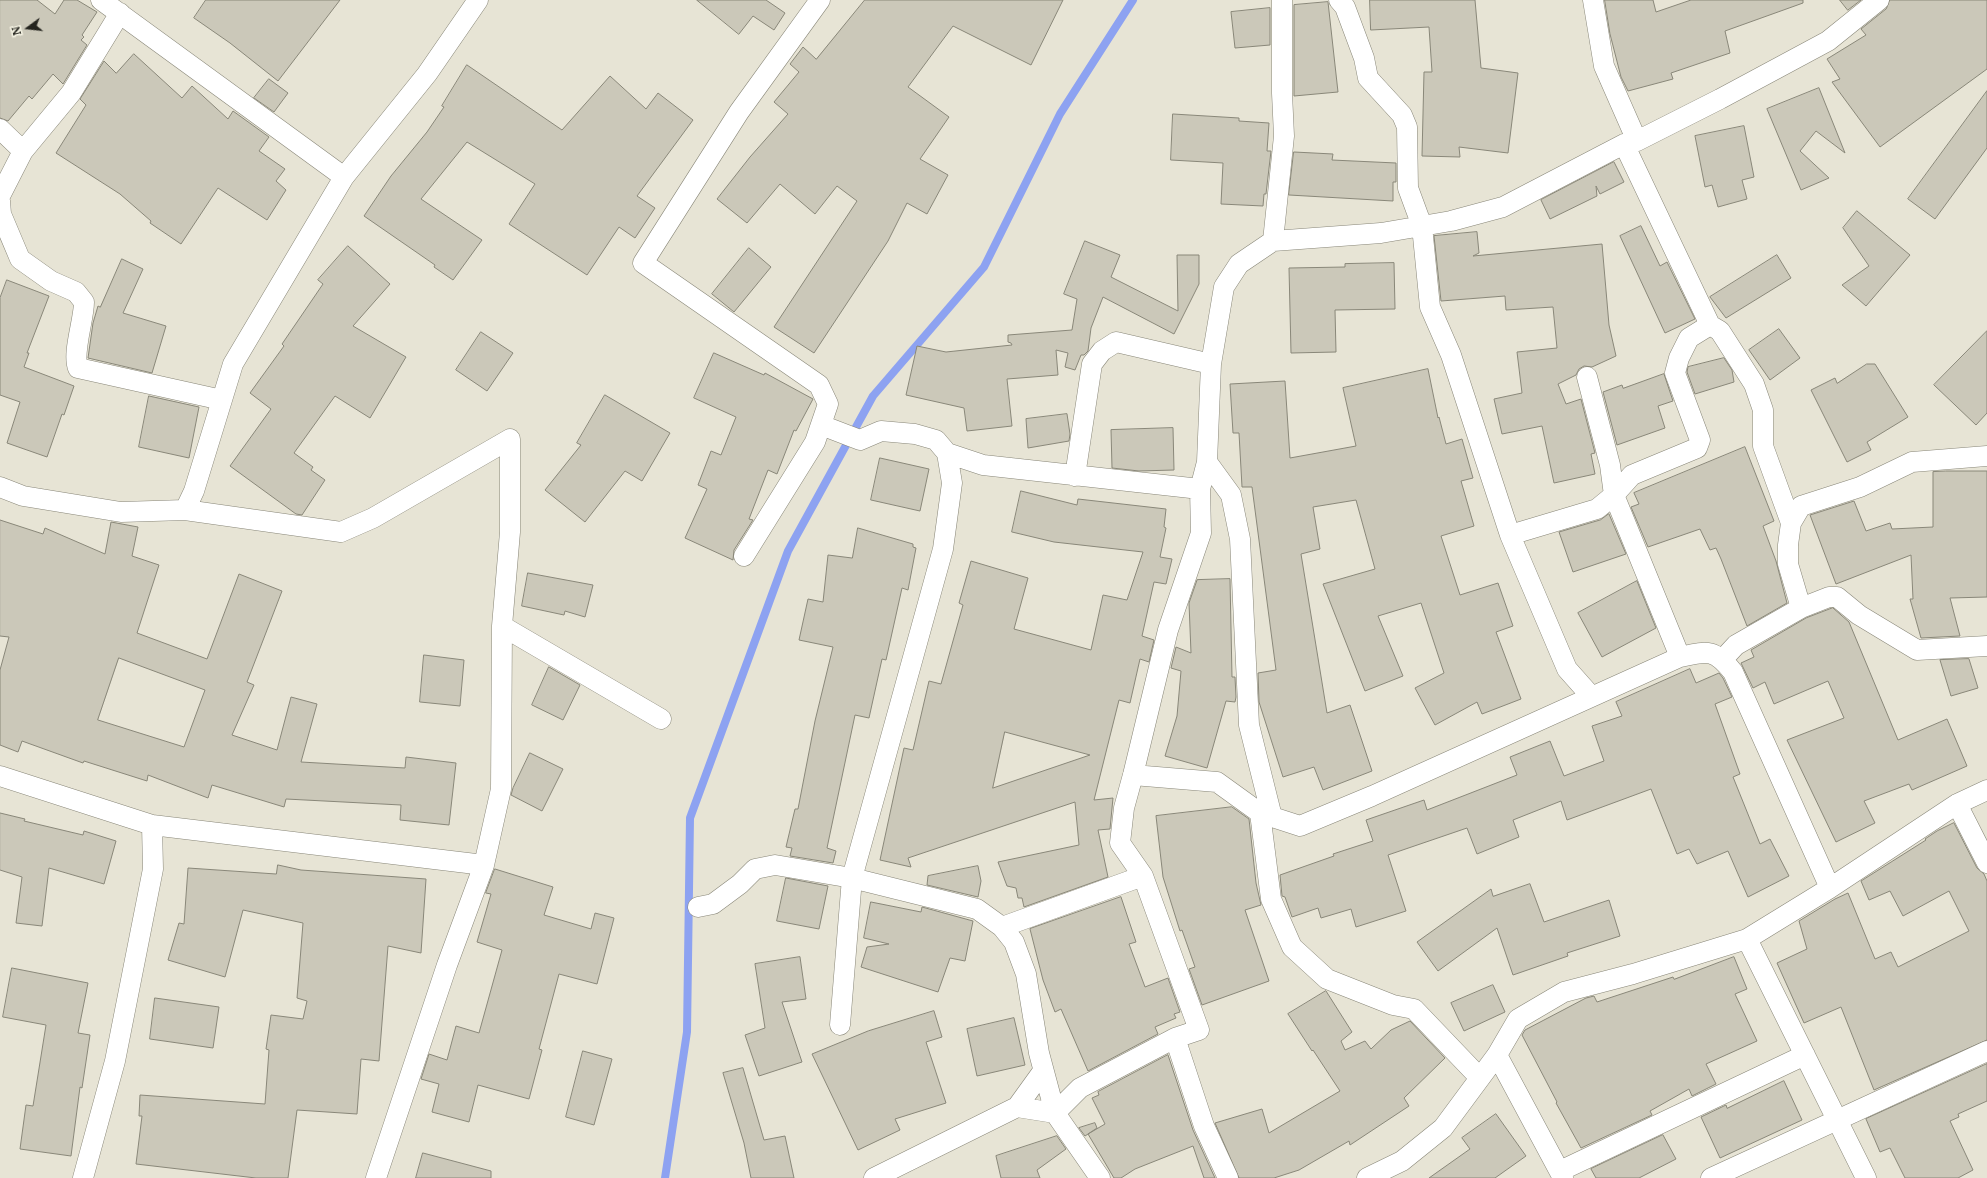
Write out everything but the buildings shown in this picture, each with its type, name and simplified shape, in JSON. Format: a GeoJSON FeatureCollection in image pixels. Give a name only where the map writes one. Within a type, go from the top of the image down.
{"type":"FeatureCollection","features":[{"type":"Feature","properties":{"kind":"street"},"geometry":{"type":"LineString","coordinates":[[101,0],[344,177]]}},
{"type":"Feature","properties":{"kind":"street"},"geometry":{"type":"LineString","coordinates":[[185,510],[194,491],[233,364],[344,177],[427,74],[478,0]]}},
{"type":"Feature","properties":{"kind":"street"},"geometry":{"type":"LineString","coordinates":[[744,556],[815,442],[828,404],[819,385],[643,263],[739,112],[820,0]]}},
{"type":"Feature","properties":{"kind":"street"},"geometry":{"type":"LineString","coordinates":[[1273,241],[1284,136],[1282,93],[1282,0]]}},
{"type":"Feature","properties":{"kind":"street"},"geometry":{"type":"LineString","coordinates":[[1339,0],[1346,7],[1364,58],[1368,78],[1402,115],[1407,127],[1408,188],[1422,226],[1430,307],[1451,355],[1510,535],[1567,669],[1591,696]]}},
{"type":"Feature","properties":{"kind":"street"},"geometry":{"type":"LineString","coordinates":[[1593,0],[1604,66],[1631,142],[1710,325],[1720,331],[1754,384],[1763,410],[1763,446],[1791,523]]}},
{"type":"Feature","properties":{"kind":"street"},"geometry":{"type":"LineString","coordinates":[[1055,1113],[1080,1088],[1175,1038],[1199,1030],[1143,876],[1120,843],[1124,808],[1134,775],[1168,630],[1201,533],[1200,489],[1206,462],[1211,364],[1224,287],[1239,264],[1273,241],[1381,233],[1451,221],[1504,207],[1631,142],[1720,99],[1828,41],[1879,0]]}},
{"type":"Feature","properties":{"kind":"street"},"geometry":{"type":"LineString","coordinates":[[0,196],[23,151],[71,93],[120,13]]}},
{"type":"Feature","properties":{"kind":"street"},"geometry":{"type":"LineString","coordinates":[[0,130],[23,151]]}},
{"type":"Feature","properties":{"kind":"street"},"geometry":{"type":"LineString","coordinates":[[0,201],[1,214],[20,260],[52,281],[76,292],[84,302],[84,316],[75,361],[78,368],[222,400]]}},
{"type":"Feature","properties":{"kind":"street"},"geometry":{"type":"LineString","coordinates":[[1510,535],[1597,509],[1614,495],[1632,475],[1696,448],[1700,440],[1675,373],[1678,358],[1689,338],[1710,325]]}},
{"type":"Feature","properties":{"kind":"street"},"geometry":{"type":"LineString","coordinates":[[1075,476],[1092,364],[1102,351],[1116,342],[1211,364]]}},
{"type":"Feature","properties":{"kind":"street"},"geometry":{"type":"LineString","coordinates":[[1588,377],[1610,465],[1614,495],[1680,657]]}},
{"type":"Feature","properties":{"kind":"street"},"geometry":{"type":"LineString","coordinates":[[821,425],[860,440],[881,431],[916,434],[936,440],[947,453],[952,483],[943,549],[852,878],[840,1025]]}},
{"type":"Feature","properties":{"kind":"street"},"geometry":{"type":"LineString","coordinates":[[0,487],[23,496],[121,512],[185,510],[341,532],[373,518],[510,438],[510,532],[502,626],[501,789],[484,865],[447,965],[376,1178]]}},
{"type":"Feature","properties":{"kind":"street"},"geometry":{"type":"LineString","coordinates":[[947,453],[983,465],[1200,489]]}},
{"type":"Feature","properties":{"kind":"street"},"geometry":{"type":"LineString","coordinates":[[1801,608],[1788,564],[1788,545],[1791,523],[1801,506],[1860,487],[1912,462],[1987,456]]}},
{"type":"Feature","properties":{"kind":"street"},"geometry":{"type":"LineString","coordinates":[[1206,462],[1231,495],[1240,539],[1249,725],[1266,815],[1271,899],[1292,948],[1327,980],[1393,1005],[1414,1008],[1480,1078]]}},
{"type":"Feature","properties":{"kind":"street"},"geometry":{"type":"LineString","coordinates":[[952,483],[983,465]]}},
{"type":"Feature","properties":{"kind":"street"},"geometry":{"type":"LineString","coordinates":[[1723,659],[1736,645],[1801,608],[1829,597],[1837,597],[1859,615],[1917,650],[1987,646]]}},
{"type":"Feature","properties":{"kind":"street"},"geometry":{"type":"LineString","coordinates":[[502,626],[661,719]]}},
{"type":"Feature","properties":{"kind":"street"},"geometry":{"type":"LineString","coordinates":[[1134,775],[1217,782],[1266,815],[1300,826],[1372,796],[1680,657],[1706,651],[1723,659],[1733,672],[1830,888]]}},
{"type":"Feature","properties":{"kind":"street"},"geometry":{"type":"LineString","coordinates":[[0,776],[152,825],[484,865]]}},
{"type":"Feature","properties":{"kind":"street"},"geometry":{"type":"LineString","coordinates":[[1367,1178],[1402,1161],[1443,1128],[1498,1055],[1518,1019],[1564,992],[1633,974],[1747,939],[1830,888],[1957,804],[1987,790]]}},
{"type":"Feature","properties":{"kind":"street"},"geometry":{"type":"LineString","coordinates":[[1957,804],[1987,863]]}},
{"type":"Feature","properties":{"kind":"street"},"geometry":{"type":"LineString","coordinates":[[83,1178],[116,1061],[153,869],[152,825]]}},
{"type":"Feature","properties":{"kind":"street"},"geometry":{"type":"LineString","coordinates":[[698,907],[713,904],[740,884],[755,869],[775,865],[852,878],[978,909],[1002,927],[1014,942],[1026,974],[1039,1053],[1055,1113],[1100,1178]]}},
{"type":"Feature","properties":{"kind":"street"},"geometry":{"type":"LineString","coordinates":[[1002,927],[1143,876]]}},
{"type":"Feature","properties":{"kind":"street"},"geometry":{"type":"LineString","coordinates":[[1747,939],[1866,1178]]}},
{"type":"Feature","properties":{"kind":"street"},"geometry":{"type":"LineString","coordinates":[[1175,1038],[1204,1126],[1228,1178]]}},
{"type":"Feature","properties":{"kind":"street"},"geometry":{"type":"LineString","coordinates":[[1711,1178],[1838,1121],[1987,1051]]}},
{"type":"Feature","properties":{"kind":"street"},"geometry":{"type":"LineString","coordinates":[[1498,1055],[1562,1174],[1805,1055]]}},
{"type":"Feature","properties":{"kind":"street"},"geometry":{"type":"LineString","coordinates":[[874,1178],[1017,1107],[1044,1071]]}},
{"type":"Feature","properties":{"kind":"street"},"geometry":{"type":"LineString","coordinates":[[1017,1107],[1055,1113]]}},
{"type":"Feature","properties":{"kind":"waterway"},"geometry":{"type":"LineString","coordinates":[[665,1178],[687,1032],[690,818],[788,551],[873,396],[984,267],[1060,114],[1133,0]]}}]}
